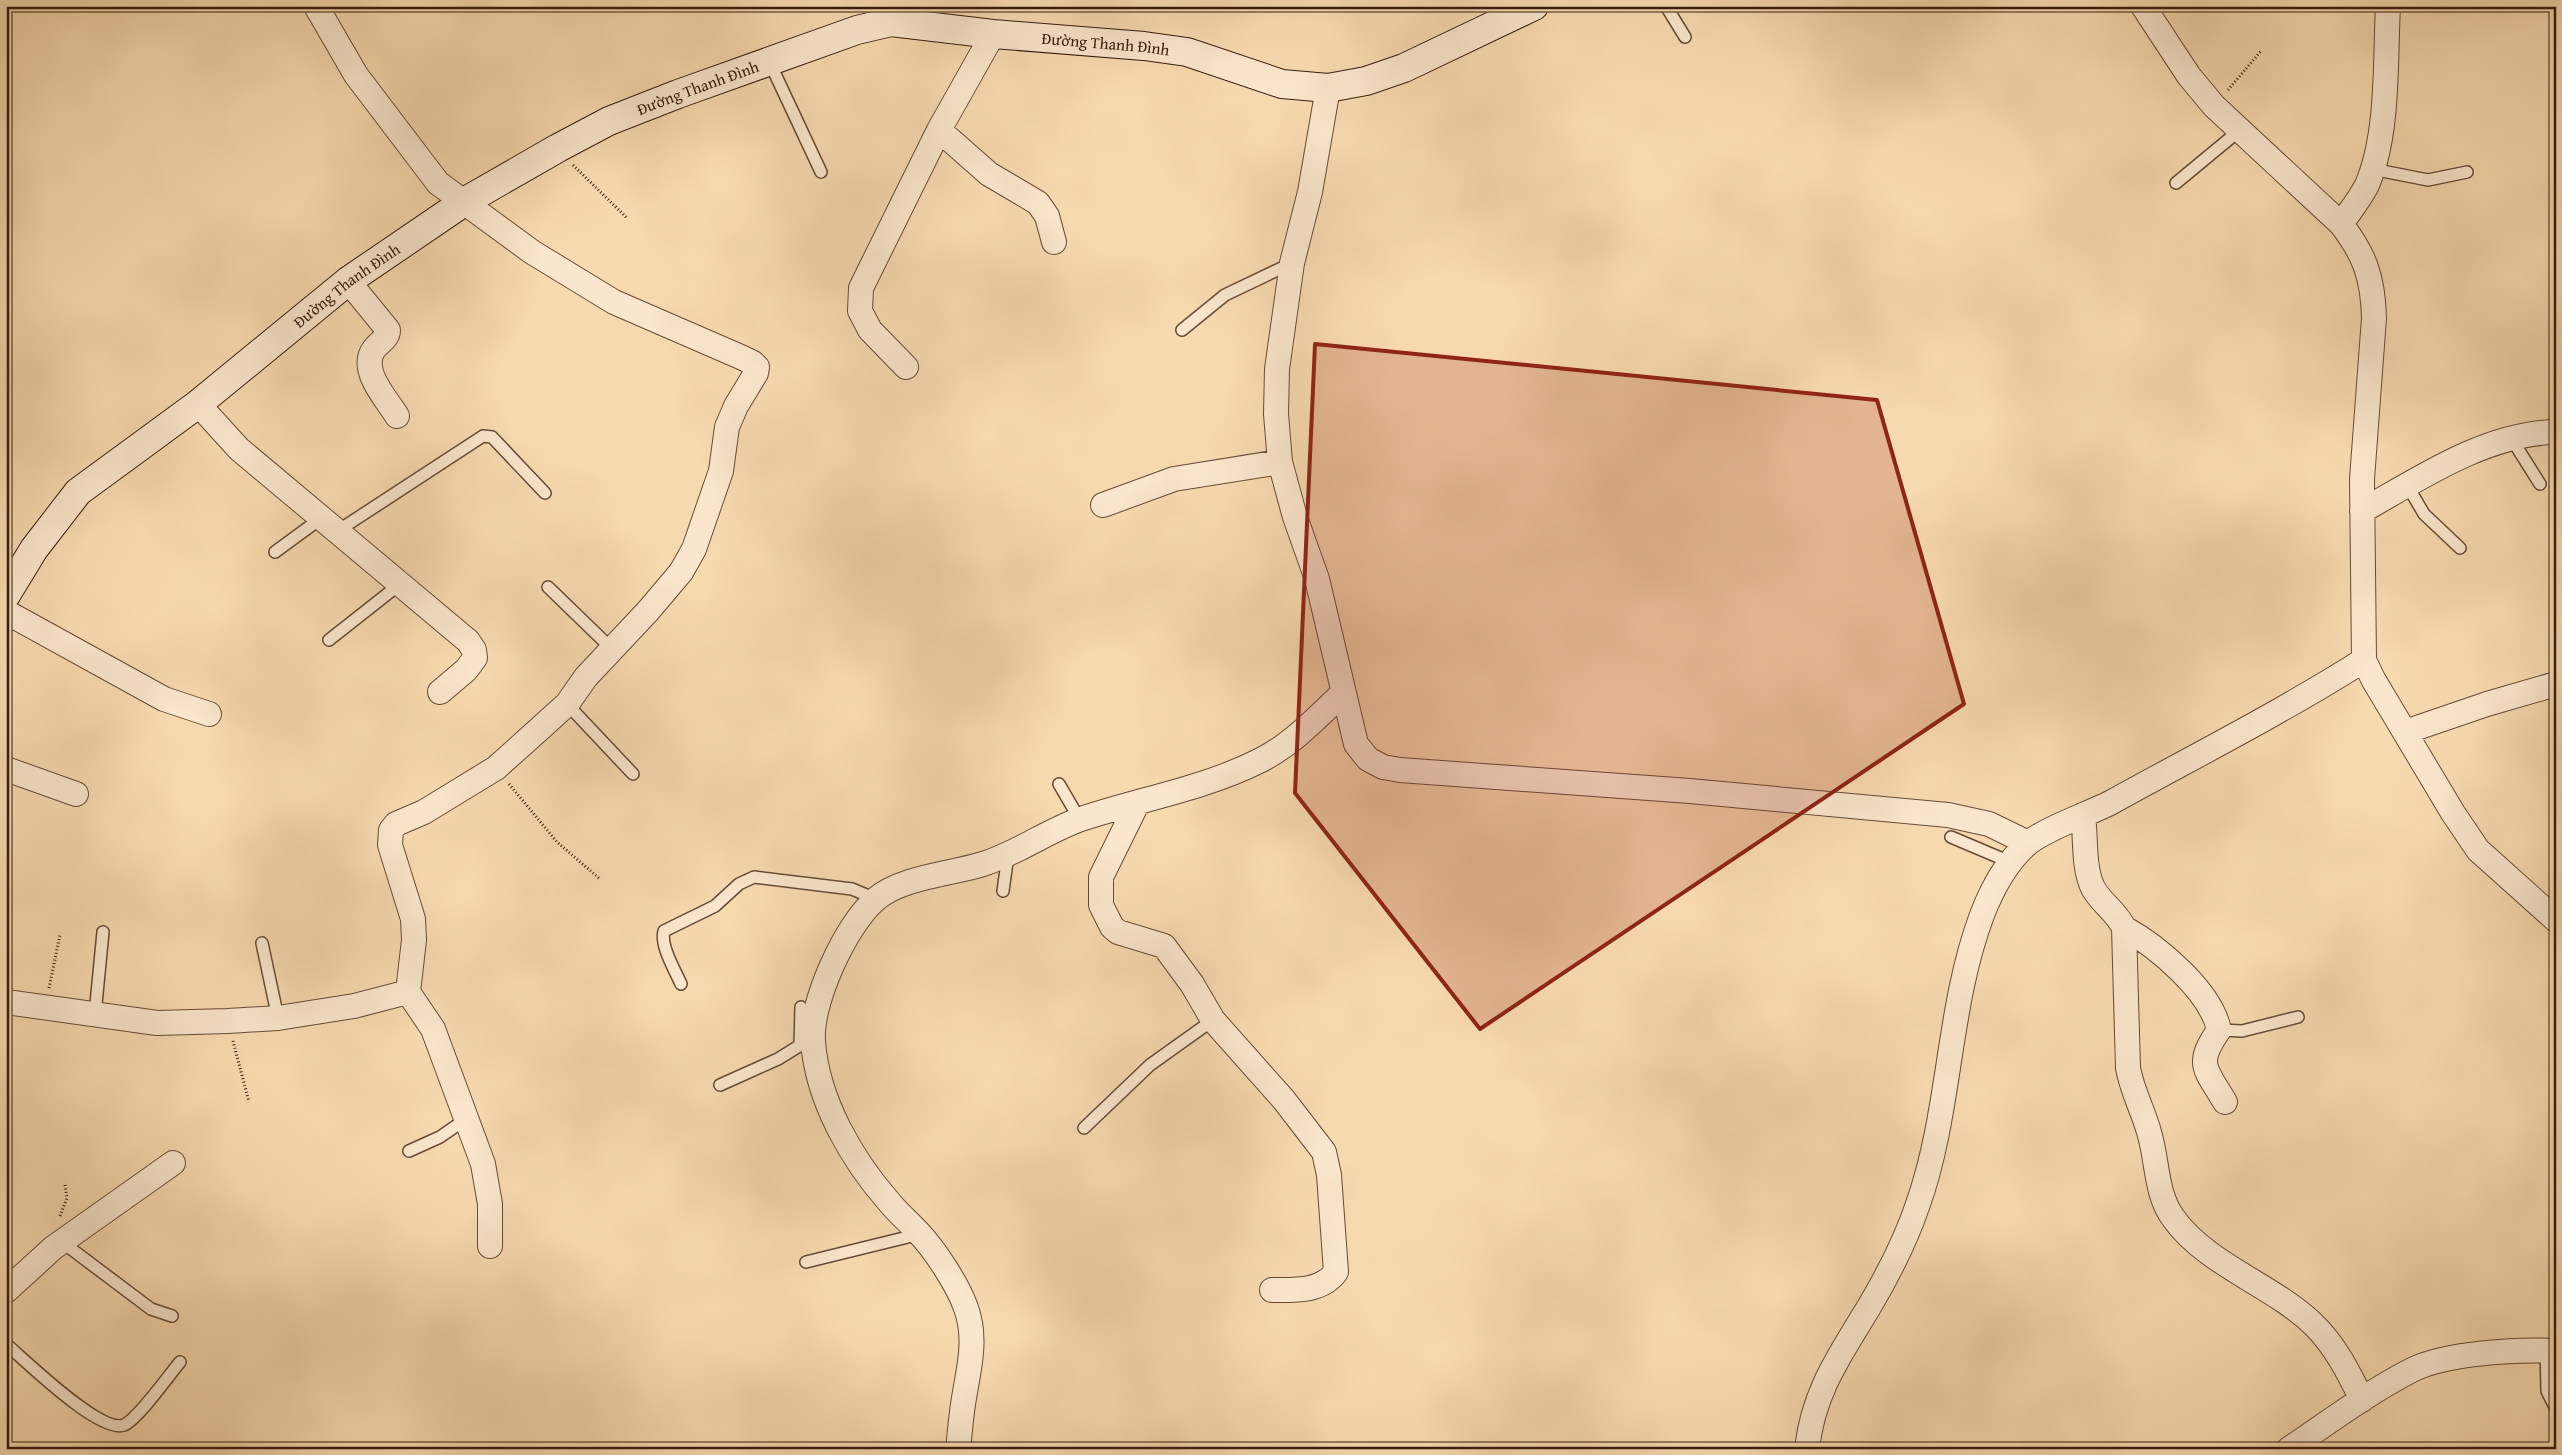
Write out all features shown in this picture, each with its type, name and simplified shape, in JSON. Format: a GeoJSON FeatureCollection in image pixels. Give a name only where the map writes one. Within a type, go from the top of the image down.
{"type":"FeatureCollection","features":[{"type":"Feature","properties":{"kind":"street"},"geometry":{"type":"LineString","coordinates":[[316,6],[356,75],[438,183],[532,252],[614,302],[756,365],[756,373],[736,406],[727,427],[721,471],[694,548],[681,572],[586,677],[567,704],[496,768],[424,812],[396,824],[391,830],[390,844],[413,919],[414,940],[408,992],[433,1029],[483,1164],[490,1204],[490,1246]]}},
{"type":"Feature","properties":{"kind":"street","name":"Đường Thanh Đình"},"geometry":{"type":"LineString","coordinates":[[6,595],[34,549],[78,492],[198,404],[348,281],[464,202],[609,121],[857,30],[891,22],[993,34],[1144,46],[1187,52],[1282,84],[1328,88],[1366,80],[1404,68],[1534,6]]}},
{"type":"Feature","properties":{"kind":"street"},"geometry":{"type":"LineString","coordinates":[[2144,6],[2189,76],[2214,106],[2264,150],[2342,224],[2358,245],[2368,266],[2374,294],[2374,318],[2362,511],[2364,660],[2453,813],[2478,850],[2556,920]]}},
{"type":"Feature","properties":{"kind":"street"},"geometry":{"type":"LineString","coordinates":[[2342,224],[2359,199],[2372,169],[2383,106],[2388,6]]}},
{"type":"Feature","properties":{"kind":"street"},"geometry":{"type":"LineString","coordinates":[[906,367],[870,330],[860,311],[861,288],[939,130],[993,34]]}},
{"type":"Feature","properties":{"kind":"street"},"geometry":{"type":"LineString","coordinates":[[1328,88],[1310,192],[1292,262],[1277,369],[1276,414],[1280,462],[1295,517],[1316,579],[1356,744],[1368,758],[1382,767],[1400,770],[1690,791],[1948,815],[1989,824],[2028,843]]}},
{"type":"Feature","properties":{"kind":"street"},"geometry":{"type":"LineString","coordinates":[[939,130],[989,174],[1038,204],[1047,216],[1054,242]]}},
{"type":"Feature","properties":{"kind":"street"},"geometry":{"type":"LineString","coordinates":[[348,281],[388,330],[386,336],[374,349],[369,367],[373,378],[397,416]]}},
{"type":"Feature","properties":{"kind":"street"},"geometry":{"type":"LineString","coordinates":[[198,404],[239,449],[468,641],[474,650],[475,658],[466,670],[440,692]]}},
{"type":"Feature","properties":{"kind":"street"},"geometry":{"type":"LineString","coordinates":[[2362,511],[2449,461],[2510,438],[2556,432]]}},
{"type":"Feature","properties":{"kind":"street"},"geometry":{"type":"LineString","coordinates":[[1103,505],[1183,476],[1280,462]]}},
{"type":"Feature","properties":{"kind":"street"},"geometry":{"type":"LineString","coordinates":[[6,612],[164,698],[209,714]]}},
{"type":"Feature","properties":{"kind":"street"},"geometry":{"type":"LineString","coordinates":[[1807,1449],[1820,1391],[1839,1354],[1890,1269],[1918,1206],[1936,1138],[1954,1025],[1973,945],[1994,887],[2010,862],[2028,843],[2308,695],[2364,660]]}},
{"type":"Feature","properties":{"kind":"street"},"geometry":{"type":"LineString","coordinates":[[2405,732],[2487,704],[2556,684]]}},
{"type":"Feature","properties":{"kind":"street"},"geometry":{"type":"LineString","coordinates":[[958,1449],[971,1362],[972,1336],[967,1309],[956,1288],[920,1234],[889,1203],[857,1159],[822,1090],[806,1042],[828,973],[847,935],[876,899],[911,882],[980,865],[1008,855],[1080,820],[1196,785],[1259,761],[1284,746],[1343,693]]}},
{"type":"Feature","properties":{"kind":"street"},"geometry":{"type":"LineString","coordinates":[[6,769],[76,794]]}},
{"type":"Feature","properties":{"kind":"street"},"geometry":{"type":"LineString","coordinates":[[1138,802],[1101,877],[1101,904],[1112,927],[1118,932],[1164,946],[1192,984],[1212,1020],[1284,1100],[1324,1152],[1329,1175],[1336,1272],[1329,1282],[1302,1290],[1272,1290]]}},
{"type":"Feature","properties":{"kind":"street"},"geometry":{"type":"LineString","coordinates":[[2083,815],[2089,874],[2093,887],[2120,920],[2124,928],[2128,1068],[2131,1083],[2149,1131],[2156,1175],[2169,1211],[2181,1227],[2202,1246],[2294,1307],[2314,1324],[2339,1357],[2362,1400]]}},
{"type":"Feature","properties":{"kind":"street"},"geometry":{"type":"LineString","coordinates":[[2124,928],[2145,940],[2184,976],[2208,1002],[2216,1016],[2219,1030],[2206,1051],[2204,1068],[2225,1102]]}},
{"type":"Feature","properties":{"kind":"street"},"geometry":{"type":"LineString","coordinates":[[6,1002],[157,1023],[278,1018],[354,1006],[408,992]]}},
{"type":"Feature","properties":{"kind":"street"},"geometry":{"type":"LineString","coordinates":[[6,1291],[62,1242],[173,1163]]}},
{"type":"Feature","properties":{"kind":"street"},"geometry":{"type":"LineString","coordinates":[[2289,1449],[2362,1400],[2414,1369],[2470,1354],[2551,1350]]}},
{"type":"Feature","properties":{"kind":"lane"},"geometry":{"type":"LineString","coordinates":[[1666,6],[1685,37]]}},
{"type":"Feature","properties":{"kind":"lane"},"geometry":{"type":"LineString","coordinates":[[769,61],[822,172]]}},
{"type":"Feature","properties":{"kind":"lane"},"geometry":{"type":"LineString","coordinates":[[2176,183],[2240,130]]}},
{"type":"Feature","properties":{"kind":"lane"},"geometry":{"type":"LineString","coordinates":[[2372,169],[2428,180],[2467,172]]}},
{"type":"Feature","properties":{"kind":"lane"},"geometry":{"type":"LineString","coordinates":[[1182,330],[1225,295],[1292,262]]}},
{"type":"Feature","properties":{"kind":"lane"},"geometry":{"type":"LineString","coordinates":[[275,552],[328,525],[483,436],[492,437],[545,493]]}},
{"type":"Feature","properties":{"kind":"lane"},"geometry":{"type":"LineString","coordinates":[[2510,438],[2540,484]]}},
{"type":"Feature","properties":{"kind":"lane"},"geometry":{"type":"LineString","coordinates":[[2407,485],[2424,514],[2460,548]]}},
{"type":"Feature","properties":{"kind":"lane"},"geometry":{"type":"LineString","coordinates":[[329,640],[400,584]]}},
{"type":"Feature","properties":{"kind":"lane"},"geometry":{"type":"LineString","coordinates":[[548,587],[612,649]]}},
{"type":"Feature","properties":{"kind":"lane"},"geometry":{"type":"LineString","coordinates":[[567,704],[632,774]]}},
{"type":"Feature","properties":{"kind":"lane"},"geometry":{"type":"LineString","coordinates":[[1059,784],[1080,820]]}},
{"type":"Feature","properties":{"kind":"lane"},"geometry":{"type":"LineString","coordinates":[[1951,837],[2010,862]]}},
{"type":"Feature","properties":{"kind":"lane"},"geometry":{"type":"LineString","coordinates":[[1003,891],[1008,855]]}},
{"type":"Feature","properties":{"kind":"lane"},"geometry":{"type":"LineString","coordinates":[[681,984],[669,956],[663,936],[664,931],[715,906],[739,884],[754,877],[852,889],[876,899]]}},
{"type":"Feature","properties":{"kind":"lane"},"geometry":{"type":"LineString","coordinates":[[95,1014],[103,932]]}},
{"type":"Feature","properties":{"kind":"lane"},"geometry":{"type":"LineString","coordinates":[[262,943],[278,1018]]}},
{"type":"Feature","properties":{"kind":"lane"},"geometry":{"type":"LineString","coordinates":[[720,1085],[778,1060],[806,1042],[801,1007]]}},
{"type":"Feature","properties":{"kind":"lane"},"geometry":{"type":"LineString","coordinates":[[2219,1030],[2242,1032],[2298,1017]]}},
{"type":"Feature","properties":{"kind":"lane"},"geometry":{"type":"LineString","coordinates":[[1084,1128],[1150,1065],[1212,1020]]}},
{"type":"Feature","properties":{"kind":"lane"},"geometry":{"type":"LineString","coordinates":[[409,1151],[440,1137],[466,1119]]}},
{"type":"Feature","properties":{"kind":"lane"},"geometry":{"type":"LineString","coordinates":[[806,1262],[920,1234]]}},
{"type":"Feature","properties":{"kind":"lane"},"geometry":{"type":"LineString","coordinates":[[62,1242],[151,1310],[172,1316]]}},
{"type":"Feature","properties":{"kind":"lane"},"geometry":{"type":"LineString","coordinates":[[6,1344],[88,1414],[111,1425],[123,1425],[135,1415],[180,1362]]}},
{"type":"Feature","properties":{"kind":"lane"},"geometry":{"type":"LineString","coordinates":[[2551,1350],[2547,1391],[2556,1409]]}},
{"type":"Feature","properties":{"kind":"path"},"geometry":{"type":"LineString","coordinates":[[2214,106],[2261,51]]}},
{"type":"Feature","properties":{"kind":"path"},"geometry":{"type":"LineString","coordinates":[[558,148],[582,175],[627,218]]}},
{"type":"Feature","properties":{"kind":"path"},"geometry":{"type":"LineString","coordinates":[[496,768],[558,842],[600,879]]}},
{"type":"Feature","properties":{"kind":"path"},"geometry":{"type":"LineString","coordinates":[[45,1008],[60,935]]}},
{"type":"Feature","properties":{"kind":"path"},"geometry":{"type":"LineString","coordinates":[[228,1021],[249,1102]]}},
{"type":"Feature","properties":{"kind":"highlighted area"},"geometry":{"type":"Polygon","coordinates":[[[1315,344],[1877,400],[1964,704],[1480,1029],[1295,793],[1315,344]]]}}]}
